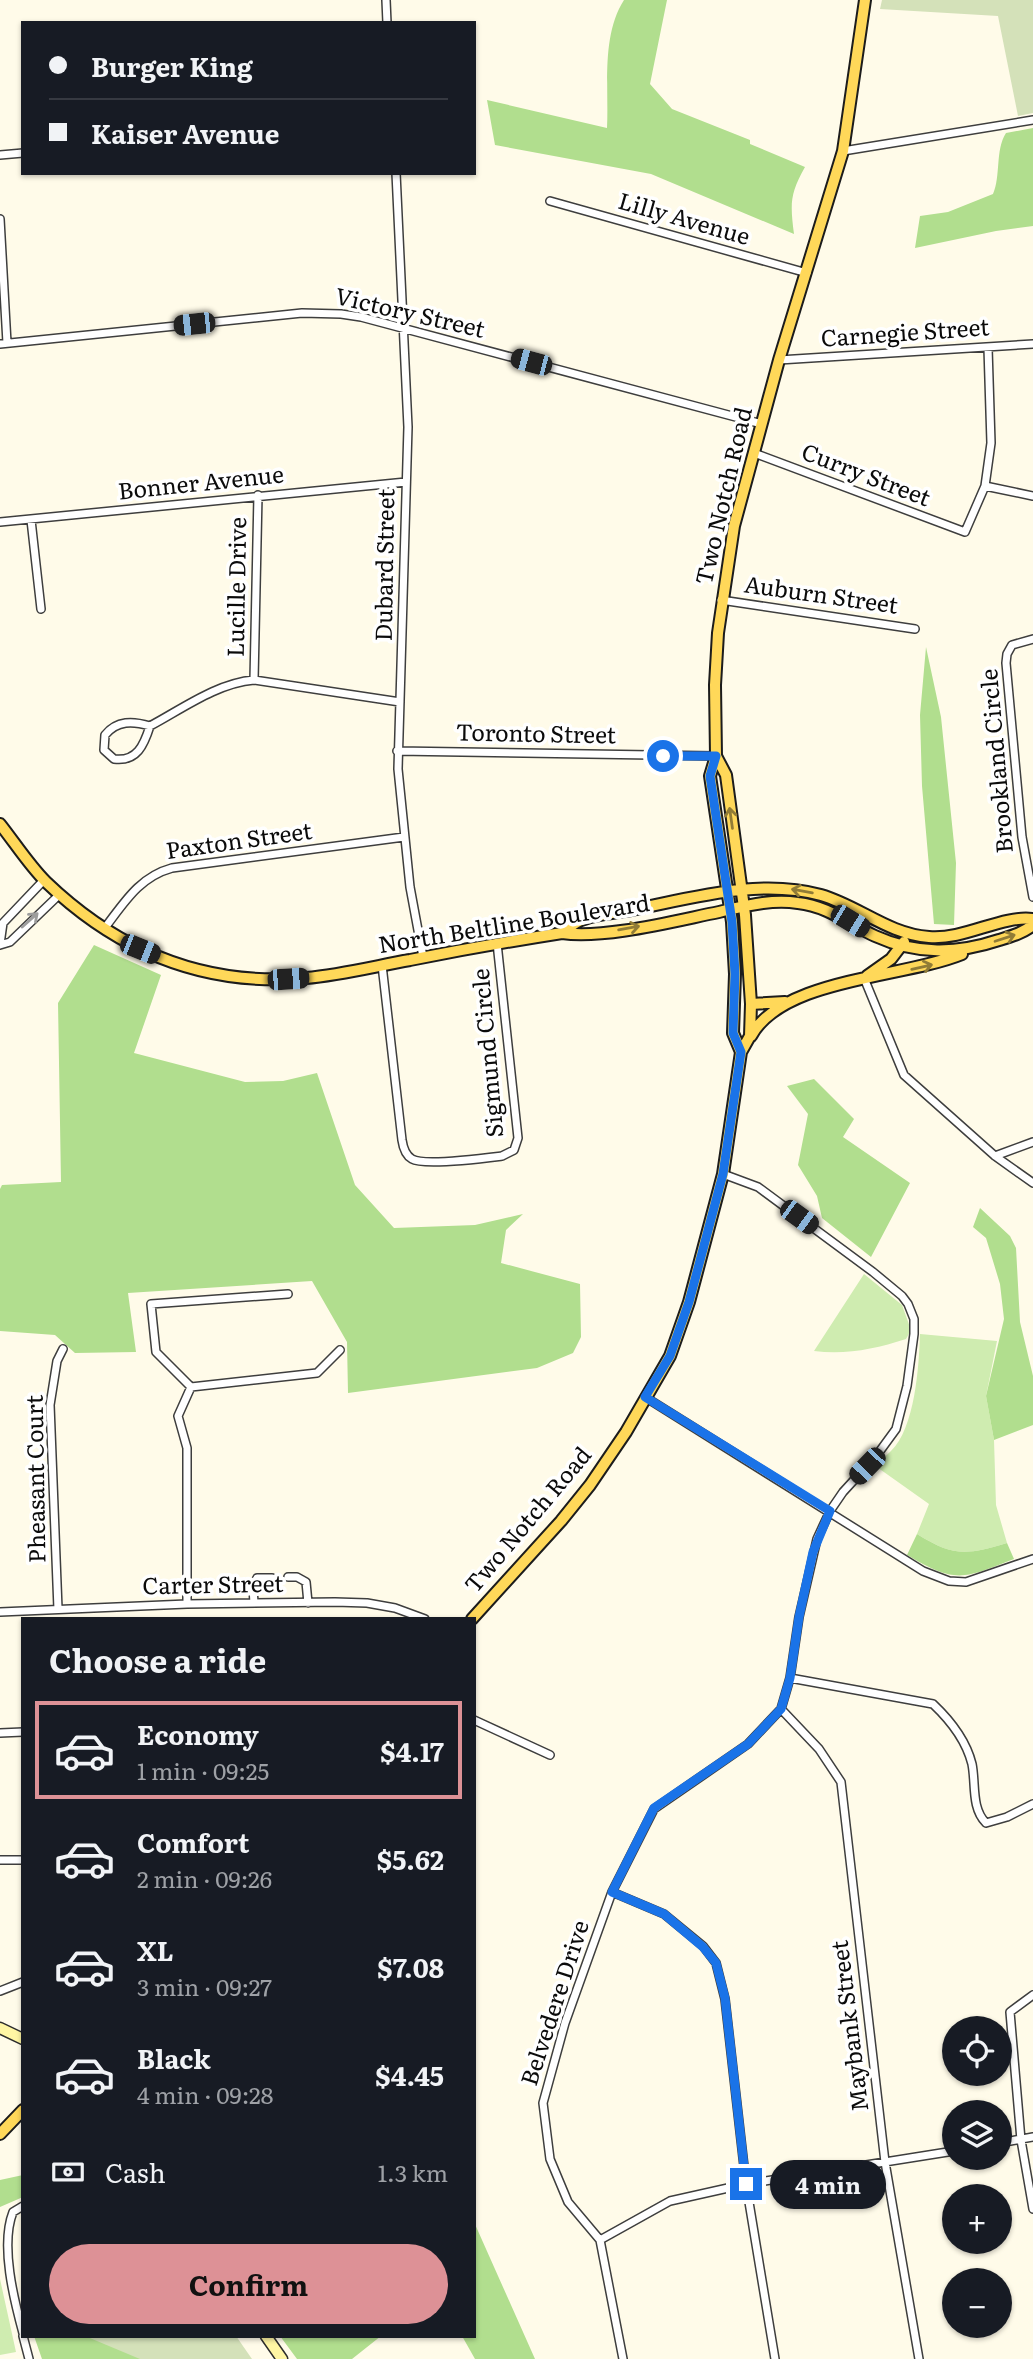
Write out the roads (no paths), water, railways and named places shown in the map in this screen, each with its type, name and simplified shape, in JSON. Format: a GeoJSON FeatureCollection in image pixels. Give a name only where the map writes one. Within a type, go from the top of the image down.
{"type":"FeatureCollection","features":[{"type":"Feature","properties":{"kind":"main road","name":"Two Notch Road"},"geometry":{"type":"LineString","coordinates":[[741,1052],[733,1033],[735,974],[732,922],[710,776],[716,756],[716,672],[721,600],[734,526],[779,360],[843,151],[865,0]]}},
{"type":"Feature","properties":{"kind":"main road","name":"Two Notch Road"},"geometry":{"type":"LineString","coordinates":[[474,1617],[590,1485],[626,1432],[670,1356],[689,1302],[723,1174],[741,1052],[750,1036],[748,904],[742,886],[726,775],[716,756]]}},
{"type":"Feature","properties":{"kind":"main road","name":"North Beltline Boulevard"},"geometry":{"type":"LineString","coordinates":[[0,824],[44,880],[104,929],[175,964],[231,977],[270,980],[308,978],[497,943],[562,933],[585,936],[748,904],[787,902],[814,906],[901,945],[932,951],[956,951],[977,947]]}},
{"type":"Feature","properties":{"kind":"main road"},"geometry":{"type":"LineString","coordinates":[[562,933],[581,920],[727,892],[742,886],[782,888],[818,894],[847,905],[887,927],[931,937],[950,936],[1021,917],[1033,919]]}},
{"type":"Feature","properties":{"kind":"main road"},"geometry":{"type":"LineString","coordinates":[[751,1004],[788,1001],[864,978],[939,962],[1024,932],[1033,925]]}},
{"type":"Feature","properties":{"kind":"main road"},"geometry":{"type":"LineString","coordinates":[[864,978],[891,959],[910,934]]}},
{"type":"Feature","properties":{"kind":"main road"},"geometry":{"type":"LineString","coordinates":[[750,1036],[758,1023],[788,1001]]}},
{"type":"Feature","properties":{"kind":"main road"},"geometry":{"type":"LineString","coordinates":[[0,2134],[21,2112]]}},
{"type":"Feature","properties":{"kind":"street"},"geometry":{"type":"LineString","coordinates":[[386,0],[387,21]]}},
{"type":"Feature","properties":{"kind":"street"},"geometry":{"type":"LineString","coordinates":[[843,151],[1033,120]]}},
{"type":"Feature","properties":{"kind":"street"},"geometry":{"type":"LineString","coordinates":[[0,155],[21,153]]}},
{"type":"Feature","properties":{"kind":"street","name":"Dubard Street"},"geometry":{"type":"LineString","coordinates":[[396,175],[408,409],[397,751],[404,838],[423,957]]}},
{"type":"Feature","properties":{"kind":"street","name":"Lilly Avenue"},"geometry":{"type":"LineString","coordinates":[[550,201],[807,273]]}},
{"type":"Feature","properties":{"kind":"street"},"geometry":{"type":"LineString","coordinates":[[0,219],[3,344]]}},
{"type":"Feature","properties":{"kind":"street","name":"Victory Street"},"geometry":{"type":"LineString","coordinates":[[3,344],[302,313],[332,313],[404,328],[762,424]]}},
{"type":"Feature","properties":{"kind":"street","name":"Carnegie Street"},"geometry":{"type":"LineString","coordinates":[[779,360],[1033,344]]}},
{"type":"Feature","properties":{"kind":"street"},"geometry":{"type":"LineString","coordinates":[[988,348],[991,443],[985,486],[1033,496]]}},
{"type":"Feature","properties":{"kind":"street","name":"Curry Street"},"geometry":{"type":"LineString","coordinates":[[754,453],[965,532],[985,486]]}},
{"type":"Feature","properties":{"kind":"street","name":"Bonner Avenue"},"geometry":{"type":"LineString","coordinates":[[0,522],[406,482]]}},
{"type":"Feature","properties":{"kind":"street","name":"Lucille Drive"},"geometry":{"type":"LineString","coordinates":[[254,680],[258,495]]}},
{"type":"Feature","properties":{"kind":"street"},"geometry":{"type":"LineString","coordinates":[[30,520],[41,609]]}},
{"type":"Feature","properties":{"kind":"street","name":"Auburn Street"},"geometry":{"type":"LineString","coordinates":[[721,600],[915,629]]}},
{"type":"Feature","properties":{"kind":"street","name":"Brookland Circle"},"geometry":{"type":"LineString","coordinates":[[1033,639],[1012,645],[1006,663],[1022,837],[1033,897]]}},
{"type":"Feature","properties":{"kind":"street"},"geometry":{"type":"LineString","coordinates":[[150,726],[142,748],[131,757],[120,760],[106,754],[103,740],[105,734],[115,726],[134,722],[150,726],[228,685],[254,680],[400,702]]}},
{"type":"Feature","properties":{"kind":"street","name":"Toronto Street"},"geometry":{"type":"LineString","coordinates":[[397,751],[716,756]]}},
{"type":"Feature","properties":{"kind":"street","name":"Paxton Street"},"geometry":{"type":"LineString","coordinates":[[104,929],[134,890],[159,872],[172,868],[404,838]]}},
{"type":"Feature","properties":{"kind":"street"},"geometry":{"type":"LineString","coordinates":[[44,880],[3,923],[0,944],[10,942],[60,894]]}},
{"type":"Feature","properties":{"kind":"street","name":"Sigmund Circle"},"geometry":{"type":"LineString","coordinates":[[382,965],[402,1140],[407,1154],[418,1162],[502,1156],[514,1150],[518,1138],[497,943]]}},
{"type":"Feature","properties":{"kind":"street"},"geometry":{"type":"LineString","coordinates":[[864,978],[904,1075],[995,1156],[1033,1183]]}},
{"type":"Feature","properties":{"kind":"street"},"geometry":{"type":"LineString","coordinates":[[995,1156],[1033,1142]]}},
{"type":"Feature","properties":{"kind":"street","name":"Belvedere Drive"},"geometry":{"type":"LineString","coordinates":[[623,2359],[600,2240],[568,2202],[550,2159],[543,2104],[565,2023],[612,1892],[654,1808],[748,1744],[781,1709],[790,1678],[799,1617],[813,1552],[830,1511],[843,1492],[890,1440],[899,1422],[913,1345],[912,1312],[902,1296],[758,1187],[723,1174]]}},
{"type":"Feature","properties":{"kind":"street"},"geometry":{"type":"LineString","coordinates":[[191,1387],[156,1352],[150,1304],[288,1294]]}},
{"type":"Feature","properties":{"kind":"street","name":"Pheasant Court"},"geometry":{"type":"LineString","coordinates":[[58,1609],[50,1405],[57,1361],[63,1349]]}},
{"type":"Feature","properties":{"kind":"street"},"geometry":{"type":"LineString","coordinates":[[191,1387],[317,1373],[340,1350]]}},
{"type":"Feature","properties":{"kind":"street"},"geometry":{"type":"LineString","coordinates":[[187,1604],[187,1448],[178,1416],[191,1387]]}},
{"type":"Feature","properties":{"kind":"street"},"geometry":{"type":"LineString","coordinates":[[645,1397],[923,1571],[948,1581],[976,1579],[1033,1559]]}},
{"type":"Feature","properties":{"kind":"street"},"geometry":{"type":"LineString","coordinates":[[288,1577],[297,1577],[306,1582],[308,1603]]}},
{"type":"Feature","properties":{"kind":"street"},"geometry":{"type":"LineString","coordinates":[[254,1604],[253,1588],[257,1578],[272,1578]]}},
{"type":"Feature","properties":{"kind":"street","name":"Carter Street"},"geometry":{"type":"LineString","coordinates":[[0,1612],[187,1604],[367,1603],[395,1608],[420,1617]]}},
{"type":"Feature","properties":{"kind":"street"},"geometry":{"type":"LineString","coordinates":[[790,1678],[933,1704],[948,1718],[964,1741],[971,1764],[979,1816],[986,1823],[1007,1817],[1033,1804]]}},
{"type":"Feature","properties":{"kind":"street","name":"Maybank Street"},"geometry":{"type":"LineString","coordinates":[[781,1709],[819,1749],[841,1782],[885,2162],[919,2359]]}},
{"type":"Feature","properties":{"kind":"street"},"geometry":{"type":"LineString","coordinates":[[476,1721],[550,1755]]}},
{"type":"Feature","properties":{"kind":"street"},"geometry":{"type":"LineString","coordinates":[[0,1733],[21,1732]]}},
{"type":"Feature","properties":{"kind":"street"},"geometry":{"type":"LineString","coordinates":[[0,1860],[21,1860]]}},
{"type":"Feature","properties":{"kind":"street"},"geometry":{"type":"LineString","coordinates":[[612,1892],[664,1914],[703,1947],[716,1963],[725,1998],[746,2184],[775,2359]]}},
{"type":"Feature","properties":{"kind":"street"},"geometry":{"type":"LineString","coordinates":[[0,1989],[21,1983]]}},
{"type":"Feature","properties":{"kind":"street"},"geometry":{"type":"LineString","coordinates":[[1033,1995],[1010,2012],[1021,2140],[1033,2209]]}},
{"type":"Feature","properties":{"kind":"street"},"geometry":{"type":"LineString","coordinates":[[0,2028],[21,2038]]}},
{"type":"Feature","properties":{"kind":"street"},"geometry":{"type":"LineString","coordinates":[[1012,2141],[1033,2137]]}},
{"type":"Feature","properties":{"kind":"street"},"geometry":{"type":"LineString","coordinates":[[600,2240],[670,2201],[746,2184],[942,2153]]}},
{"type":"Feature","properties":{"kind":"street"},"geometry":{"type":"LineString","coordinates":[[21,2207],[13,2212],[7,2232],[9,2274],[21,2326]]}},
{"type":"Feature","properties":{"kind":"street"},"geometry":{"type":"LineString","coordinates":[[24,2338],[29,2359]]}},
{"type":"Feature","properties":{"kind":"street"},"geometry":{"type":"LineString","coordinates":[[266,2338],[282,2359]]}}]}
